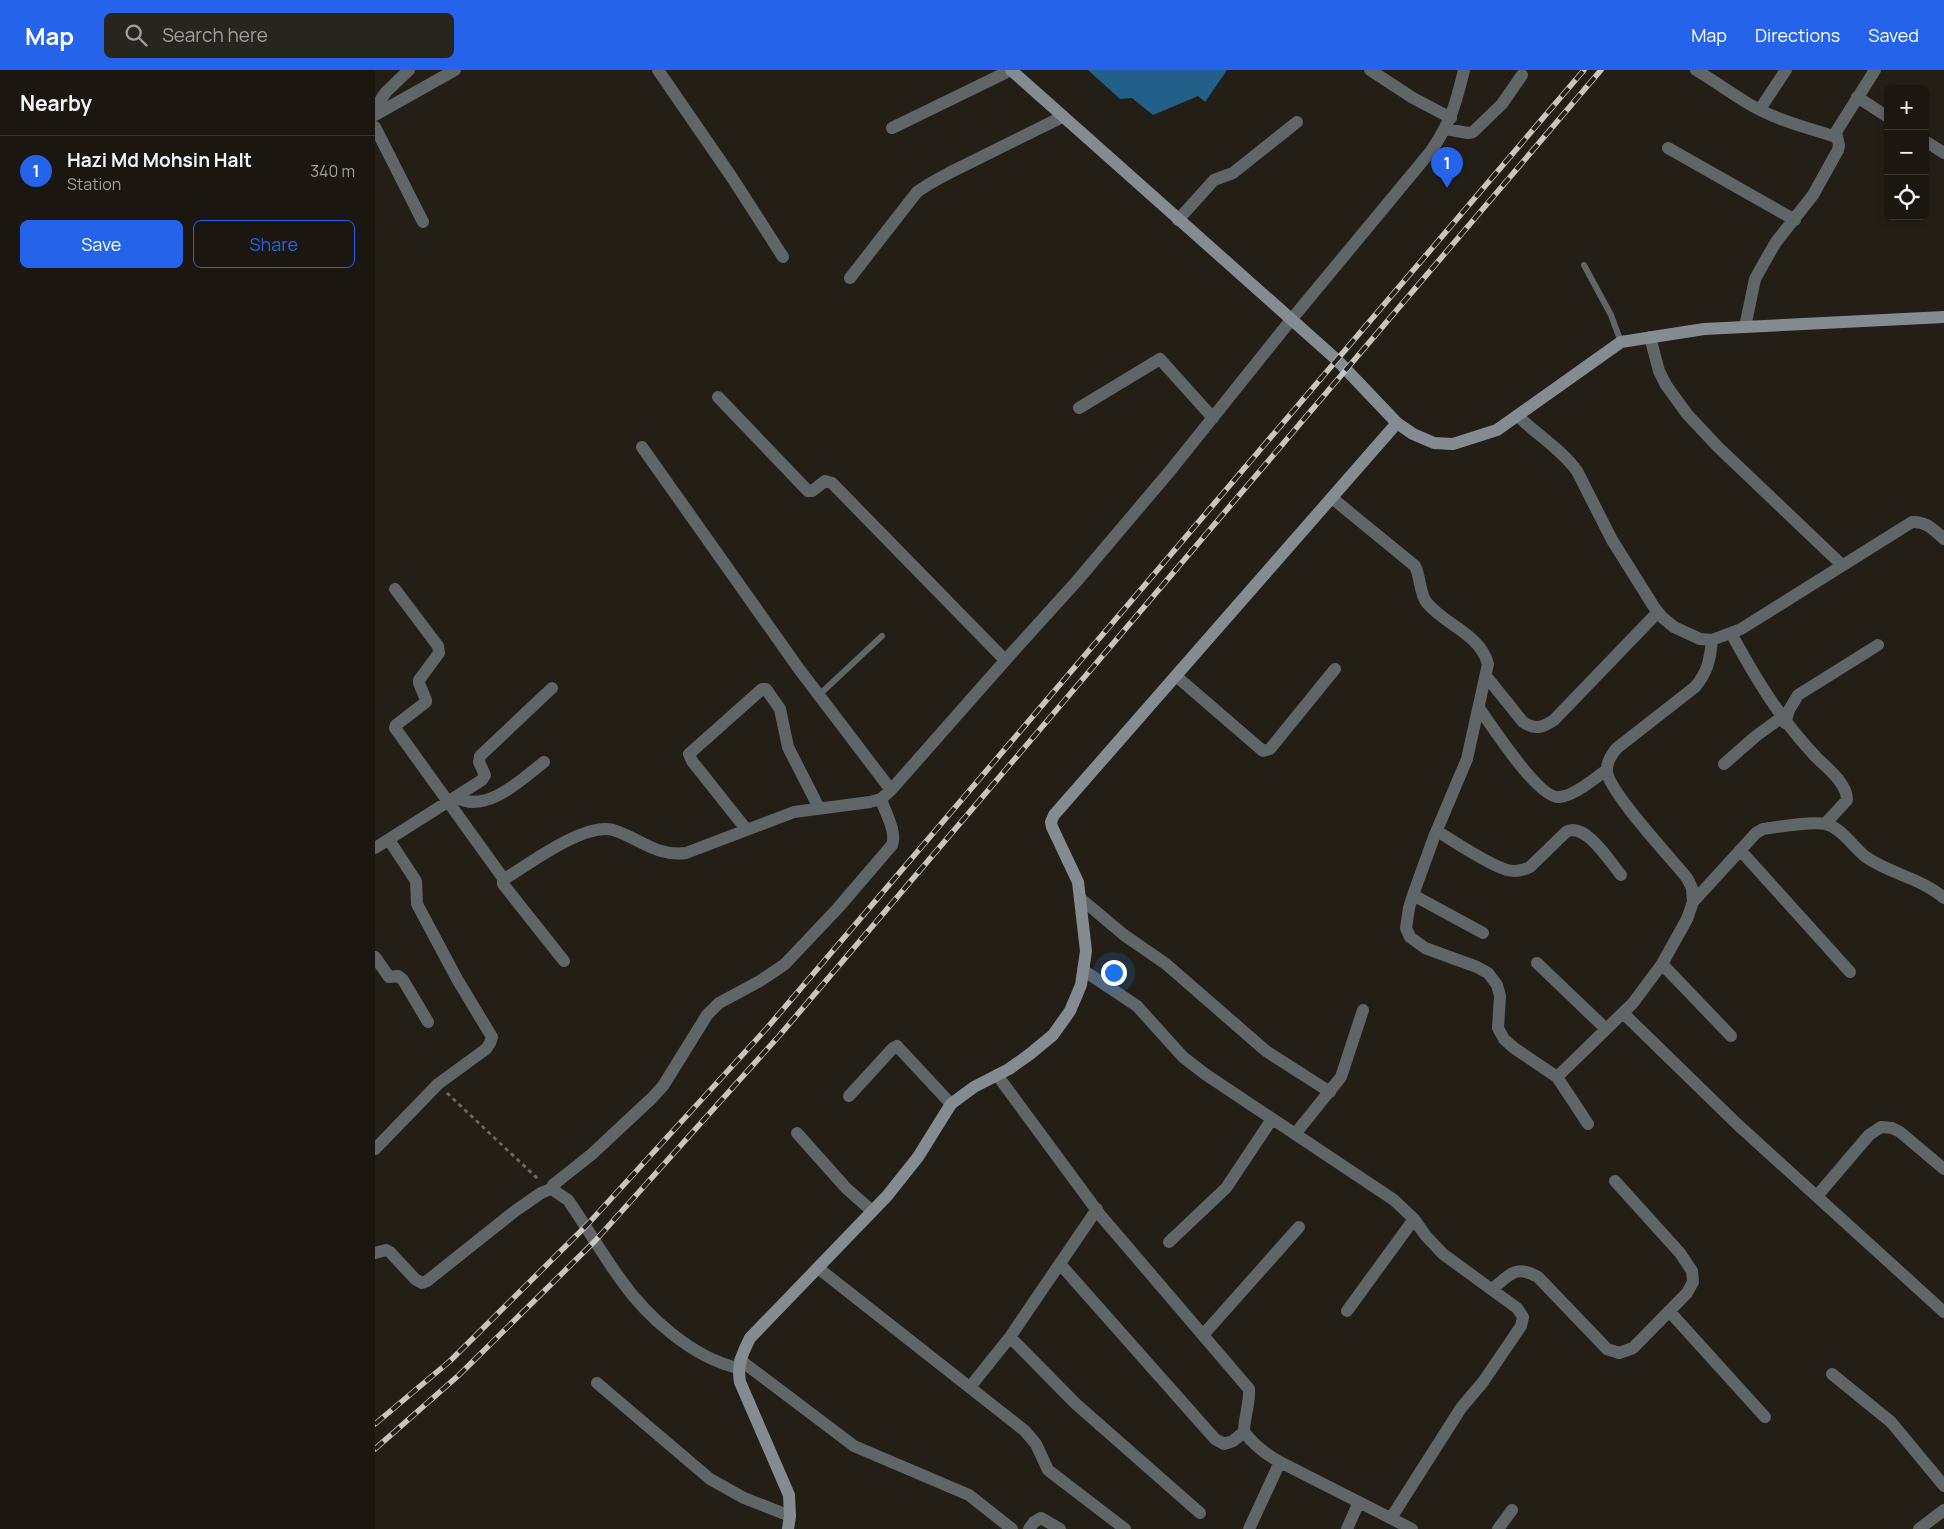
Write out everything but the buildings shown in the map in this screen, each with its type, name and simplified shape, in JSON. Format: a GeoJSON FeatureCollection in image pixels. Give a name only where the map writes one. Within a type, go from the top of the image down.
{"type":"FeatureCollection","features":[{"type":"Feature","properties":{"kind":"street"},"geometry":{"type":"LineString","coordinates":[[375,108],[386,92],[409,70]]}},
{"type":"Feature","properties":{"kind":"street"},"geometry":{"type":"LineString","coordinates":[[375,115],[455,70]]}},
{"type":"Feature","properties":{"kind":"street"},"geometry":{"type":"LineString","coordinates":[[658,70],[733,179],[783,257]]}},
{"type":"Feature","properties":{"kind":"street"},"geometry":{"type":"LineString","coordinates":[[892,128],[1011,70],[1337,360],[1397,423],[1413,434],[1435,443],[1453,444],[1497,430],[1621,342],[1704,329],[1944,317]]}},
{"type":"Feature","properties":{"kind":"street"},"geometry":{"type":"LineString","coordinates":[[1370,70],[1448,124],[1468,134],[1473,132],[1502,104],[1523,75]]}},
{"type":"Feature","properties":{"kind":"street"},"geometry":{"type":"LineString","coordinates":[[503,878],[579,834],[601,828],[613,830],[662,852],[685,853],[794,812],[881,799],[1077,582],[1431,151],[1448,124],[1464,70]]}},
{"type":"Feature","properties":{"kind":"street"},"geometry":{"type":"LineString","coordinates":[[1696,70],[1759,109],[1791,123],[1837,137]]}},
{"type":"Feature","properties":{"kind":"street"},"geometry":{"type":"LineString","coordinates":[[1759,109],[1786,70]]}},
{"type":"Feature","properties":{"kind":"street"},"geometry":{"type":"LineString","coordinates":[[1745,327],[1755,279],[1776,242],[1795,220],[1813,194],[1838,150],[1839,145],[1836,132],[1875,70]]}},
{"type":"Feature","properties":{"kind":"street"},"geometry":{"type":"LineString","coordinates":[[1857,97],[1884,114]]}},
{"type":"Feature","properties":{"kind":"street"},"geometry":{"type":"LineString","coordinates":[[850,278],[917,192],[942,176],[1062,117]]}},
{"type":"Feature","properties":{"kind":"street"},"geometry":{"type":"LineString","coordinates":[[1178,220],[1214,180],[1233,173],[1297,122]]}},
{"type":"Feature","properties":{"kind":"street"},"geometry":{"type":"LineString","coordinates":[[375,127],[423,222]]}},
{"type":"Feature","properties":{"kind":"street"},"geometry":{"type":"LineString","coordinates":[[1929,144],[1944,154]]}},
{"type":"Feature","properties":{"kind":"street"},"geometry":{"type":"LineString","coordinates":[[1668,148],[1795,220]]}},
{"type":"Feature","properties":{"kind":"street"},"geometry":{"type":"LineString","coordinates":[[1650,337],[1659,371],[1666,385],[1687,414],[1718,448],[1842,565]]}},
{"type":"Feature","properties":{"kind":"street"},"geometry":{"type":"LineString","coordinates":[[1079,408],[1160,359],[1213,418]]}},
{"type":"Feature","properties":{"kind":"street"},"geometry":{"type":"LineString","coordinates":[[718,397],[808,491],[825,481],[832,483],[1005,660]]}},
{"type":"Feature","properties":{"kind":"street"},"geometry":{"type":"LineString","coordinates":[[1518,416],[1534,432],[1570,461],[1577,470],[1612,540],[1658,612],[1674,627],[1700,639],[1712,640],[1731,633],[1774,609],[1912,522],[1919,522],[1929,526],[1944,539]]}},
{"type":"Feature","properties":{"kind":"street"},"geometry":{"type":"LineString","coordinates":[[788,1529],[790,1516],[789,1495],[740,1382],[739,1364],[750,1338],[872,1211],[918,1157],[951,1104],[974,1087],[1009,1069],[1053,1035],[1070,1011],[1081,984],[1086,951],[1078,882],[1051,822],[1054,815],[1397,423]]}},
{"type":"Feature","properties":{"kind":"street"},"geometry":{"type":"LineString","coordinates":[[642,447],[819,695],[891,790]]}},
{"type":"Feature","properties":{"kind":"street"},"geometry":{"type":"LineString","coordinates":[[1332,498],[1415,566],[1421,590],[1427,603],[1479,646],[1486,656],[1488,664],[1467,759],[1413,895],[1406,928],[1410,937],[1425,948],[1477,966],[1488,974],[1497,985],[1500,996],[1497,1028],[1514,1048],[1557,1077],[1588,1124]]}},
{"type":"Feature","properties":{"kind":"street"},"geometry":{"type":"LineString","coordinates":[[395,589],[438,646],[439,653],[419,680],[427,700],[426,702],[396,725],[395,728],[452,800],[503,878],[503,884],[564,961]]}},
{"type":"Feature","properties":{"kind":"street"},"geometry":{"type":"LineString","coordinates":[[1486,676],[1523,722],[1531,727],[1546,726],[1554,720],[1658,612]]}},
{"type":"Feature","properties":{"kind":"street"},"geometry":{"type":"LineString","coordinates":[[1731,633],[1759,683],[1783,720],[1839,781],[1847,793],[1847,800],[1825,824]]}},
{"type":"Feature","properties":{"kind":"street"},"geometry":{"type":"LineString","coordinates":[[1693,902],[1692,888],[1687,878],[1617,795],[1607,770],[1609,760],[1617,748],[1695,687],[1709,663],[1712,640]]}},
{"type":"Feature","properties":{"kind":"street"},"geometry":{"type":"LineString","coordinates":[[1724,764],[1756,736],[1783,720],[1798,695],[1878,645]]}},
{"type":"Feature","properties":{"kind":"street"},"geometry":{"type":"LineString","coordinates":[[1176,676],[1263,751],[1267,751],[1335,669]]}},
{"type":"Feature","properties":{"kind":"street"},"geometry":{"type":"LineString","coordinates":[[375,848],[484,778],[485,774],[479,762],[480,756],[552,688]]}},
{"type":"Feature","properties":{"kind":"street"},"geometry":{"type":"LineString","coordinates":[[746,829],[692,762],[689,754],[762,689],[766,690],[780,709],[788,746],[819,808]]}},
{"type":"Feature","properties":{"kind":"street"},"geometry":{"type":"LineString","coordinates":[[1479,708],[1512,755],[1547,794],[1561,798],[1607,770]]}},
{"type":"Feature","properties":{"kind":"street"},"geometry":{"type":"LineString","coordinates":[[452,800],[473,802],[501,795],[544,762]]}},
{"type":"Feature","properties":{"kind":"street"},"geometry":{"type":"LineString","coordinates":[[375,1254],[385,1250],[389,1252],[415,1279],[422,1283],[427,1282],[515,1211],[551,1189],[555,1182],[592,1154],[663,1086],[707,1014],[719,1003],[760,981],[785,964],[807,942],[886,852],[894,838],[881,799]]}},
{"type":"Feature","properties":{"kind":"street"},"geometry":{"type":"LineString","coordinates":[[1557,1077],[1633,1003],[1661,964],[1687,919],[1693,902],[1749,839],[1763,829],[1825,824],[1833,827],[1872,860],[1926,885],[1944,898]]}},
{"type":"Feature","properties":{"kind":"street"},"geometry":{"type":"LineString","coordinates":[[1437,831],[1500,867],[1523,871],[1530,867],[1565,832],[1571,829],[1578,830],[1599,848],[1621,875]]}},
{"type":"Feature","properties":{"kind":"street"},"geometry":{"type":"LineString","coordinates":[[375,1149],[438,1084],[486,1049],[492,1037],[457,979],[417,904],[416,881],[389,840]]}},
{"type":"Feature","properties":{"kind":"street"},"geometry":{"type":"LineString","coordinates":[[1740,850],[1850,972]]}},
{"type":"Feature","properties":{"kind":"street"},"geometry":{"type":"LineString","coordinates":[[1413,895],[1483,933]]}},
{"type":"Feature","properties":{"kind":"street"},"geometry":{"type":"LineString","coordinates":[[1080,898],[1124,935],[1166,964],[1266,1051],[1330,1092]]}},
{"type":"Feature","properties":{"kind":"street"},"geometry":{"type":"LineString","coordinates":[[375,957],[389,977],[401,977],[428,1022]]}},
{"type":"Feature","properties":{"kind":"street"},"geometry":{"type":"LineString","coordinates":[[1537,963],[1607,1029]]}},
{"type":"Feature","properties":{"kind":"street"},"geometry":{"type":"LineString","coordinates":[[1661,964],[1731,1036]]}},
{"type":"Feature","properties":{"kind":"street"},"geometry":{"type":"LineString","coordinates":[[1083,970],[1137,1006],[1190,1063],[1272,1119],[1369,1181],[1394,1200],[1414,1219],[1426,1236],[1443,1254],[1517,1308],[1523,1317],[1521,1326],[1483,1382],[1461,1408],[1391,1518]]}},
{"type":"Feature","properties":{"kind":"street"},"geometry":{"type":"LineString","coordinates":[[1295,1134],[1341,1077],[1363,1010]]}},
{"type":"Feature","properties":{"kind":"street"},"geometry":{"type":"LineString","coordinates":[[1623,1013],[1737,1124],[1944,1312]]}},
{"type":"Feature","properties":{"kind":"street"},"geometry":{"type":"LineString","coordinates":[[849,1096],[893,1048],[897,1046],[951,1104]]}},
{"type":"Feature","properties":{"kind":"street"},"geometry":{"type":"LineString","coordinates":[[997,1075],[1097,1209],[1249,1390],[1249,1400],[1244,1416],[1244,1432],[1251,1442],[1264,1453],[1280,1462],[1413,1529]]}},
{"type":"Feature","properties":{"kind":"street"},"geometry":{"type":"LineString","coordinates":[[1169,1242],[1226,1188],[1272,1119]]}},
{"type":"Feature","properties":{"kind":"street"},"geometry":{"type":"LineString","coordinates":[[1817,1196],[1869,1135],[1881,1126],[1900,1132],[1944,1169]]}},
{"type":"Feature","properties":{"kind":"street"},"geometry":{"type":"LineString","coordinates":[[797,1133],[846,1188],[872,1211]]}},
{"type":"Feature","properties":{"kind":"street"},"geometry":{"type":"LineString","coordinates":[[1492,1290],[1515,1271],[1527,1270],[1538,1277],[1607,1348],[1619,1353],[1633,1348],[1687,1293],[1693,1282],[1692,1271],[1680,1253],[1615,1181]]}},
{"type":"Feature","properties":{"kind":"street"},"geometry":{"type":"LineString","coordinates":[[551,1189],[568,1200],[621,1281],[643,1306],[681,1340],[699,1353],[726,1365],[739,1364],[854,1446],[969,1495],[1012,1529]]}},
{"type":"Feature","properties":{"kind":"street"},"geometry":{"type":"LineString","coordinates":[[970,1387],[1010,1337],[1097,1209]]}},
{"type":"Feature","properties":{"kind":"street"},"geometry":{"type":"LineString","coordinates":[[1347,1311],[1414,1219]]}},
{"type":"Feature","properties":{"kind":"street"},"geometry":{"type":"LineString","coordinates":[[1203,1335],[1299,1227]]}},
{"type":"Feature","properties":{"kind":"street"},"geometry":{"type":"LineString","coordinates":[[1060,1264],[1215,1439],[1224,1444],[1233,1441],[1244,1432]]}},
{"type":"Feature","properties":{"kind":"street"},"geometry":{"type":"LineString","coordinates":[[818,1268],[1025,1431],[1035,1444],[1048,1470],[1125,1529]]}},
{"type":"Feature","properties":{"kind":"street"},"geometry":{"type":"LineString","coordinates":[[1669,1311],[1765,1417]]}},
{"type":"Feature","properties":{"kind":"street"},"geometry":{"type":"LineString","coordinates":[[1010,1337],[1076,1404],[1201,1512]]}},
{"type":"Feature","properties":{"kind":"street"},"geometry":{"type":"LineString","coordinates":[[1831,1374],[1891,1422],[1944,1486]]}},
{"type":"Feature","properties":{"kind":"street"},"geometry":{"type":"LineString","coordinates":[[597,1383],[710,1479],[745,1498],[790,1516]]}},
{"type":"Feature","properties":{"kind":"street"},"geometry":{"type":"LineString","coordinates":[[1249,1529],[1280,1462]]}},
{"type":"Feature","properties":{"kind":"street"},"geometry":{"type":"LineString","coordinates":[[1347,1529],[1359,1502]]}},
{"type":"Feature","properties":{"kind":"street"},"geometry":{"type":"LineString","coordinates":[[1497,1529],[1512,1510]]}},
{"type":"Feature","properties":{"kind":"street"},"geometry":{"type":"LineString","coordinates":[[1919,1529],[1944,1510]]}},
{"type":"Feature","properties":{"kind":"street"},"geometry":{"type":"LineString","coordinates":[[1029,1529],[1034,1522],[1041,1518],[1060,1529]]}},
{"type":"Feature","properties":{"kind":"lane"},"geometry":{"type":"LineString","coordinates":[[1584,265],[1611,315],[1621,342]]}},
{"type":"Feature","properties":{"kind":"lane"},"geometry":{"type":"LineString","coordinates":[[819,695],[882,636]]}},
{"type":"Feature","properties":{"kind":"path"},"geometry":{"type":"LineString","coordinates":[[438,1084],[551,1189]]}},
{"type":"Feature","properties":{"kind":"water"},"geometry":{"type":"Polygon","coordinates":[[[1088,70],[1227,70],[1205,102],[1198,96],[1153,115],[1132,98],[1120,99],[1088,70]]]}},
{"type":"Feature","properties":{"kind":"railway"},"geometry":{"type":"LineString","coordinates":[[375,1424],[450,1361],[587,1225],[767,1028],[1584,70]]}},
{"type":"Feature","properties":{"kind":"railway"},"geometry":{"type":"LineString","coordinates":[[375,1449],[459,1375],[595,1241],[779,1036],[1601,70]]}},
{"type":"Feature","properties":{"kind":"place","name":"Hazi Md Mohsin Halt"},"geometry":{"type":"Point","coordinates":[1447,188]}}]}
